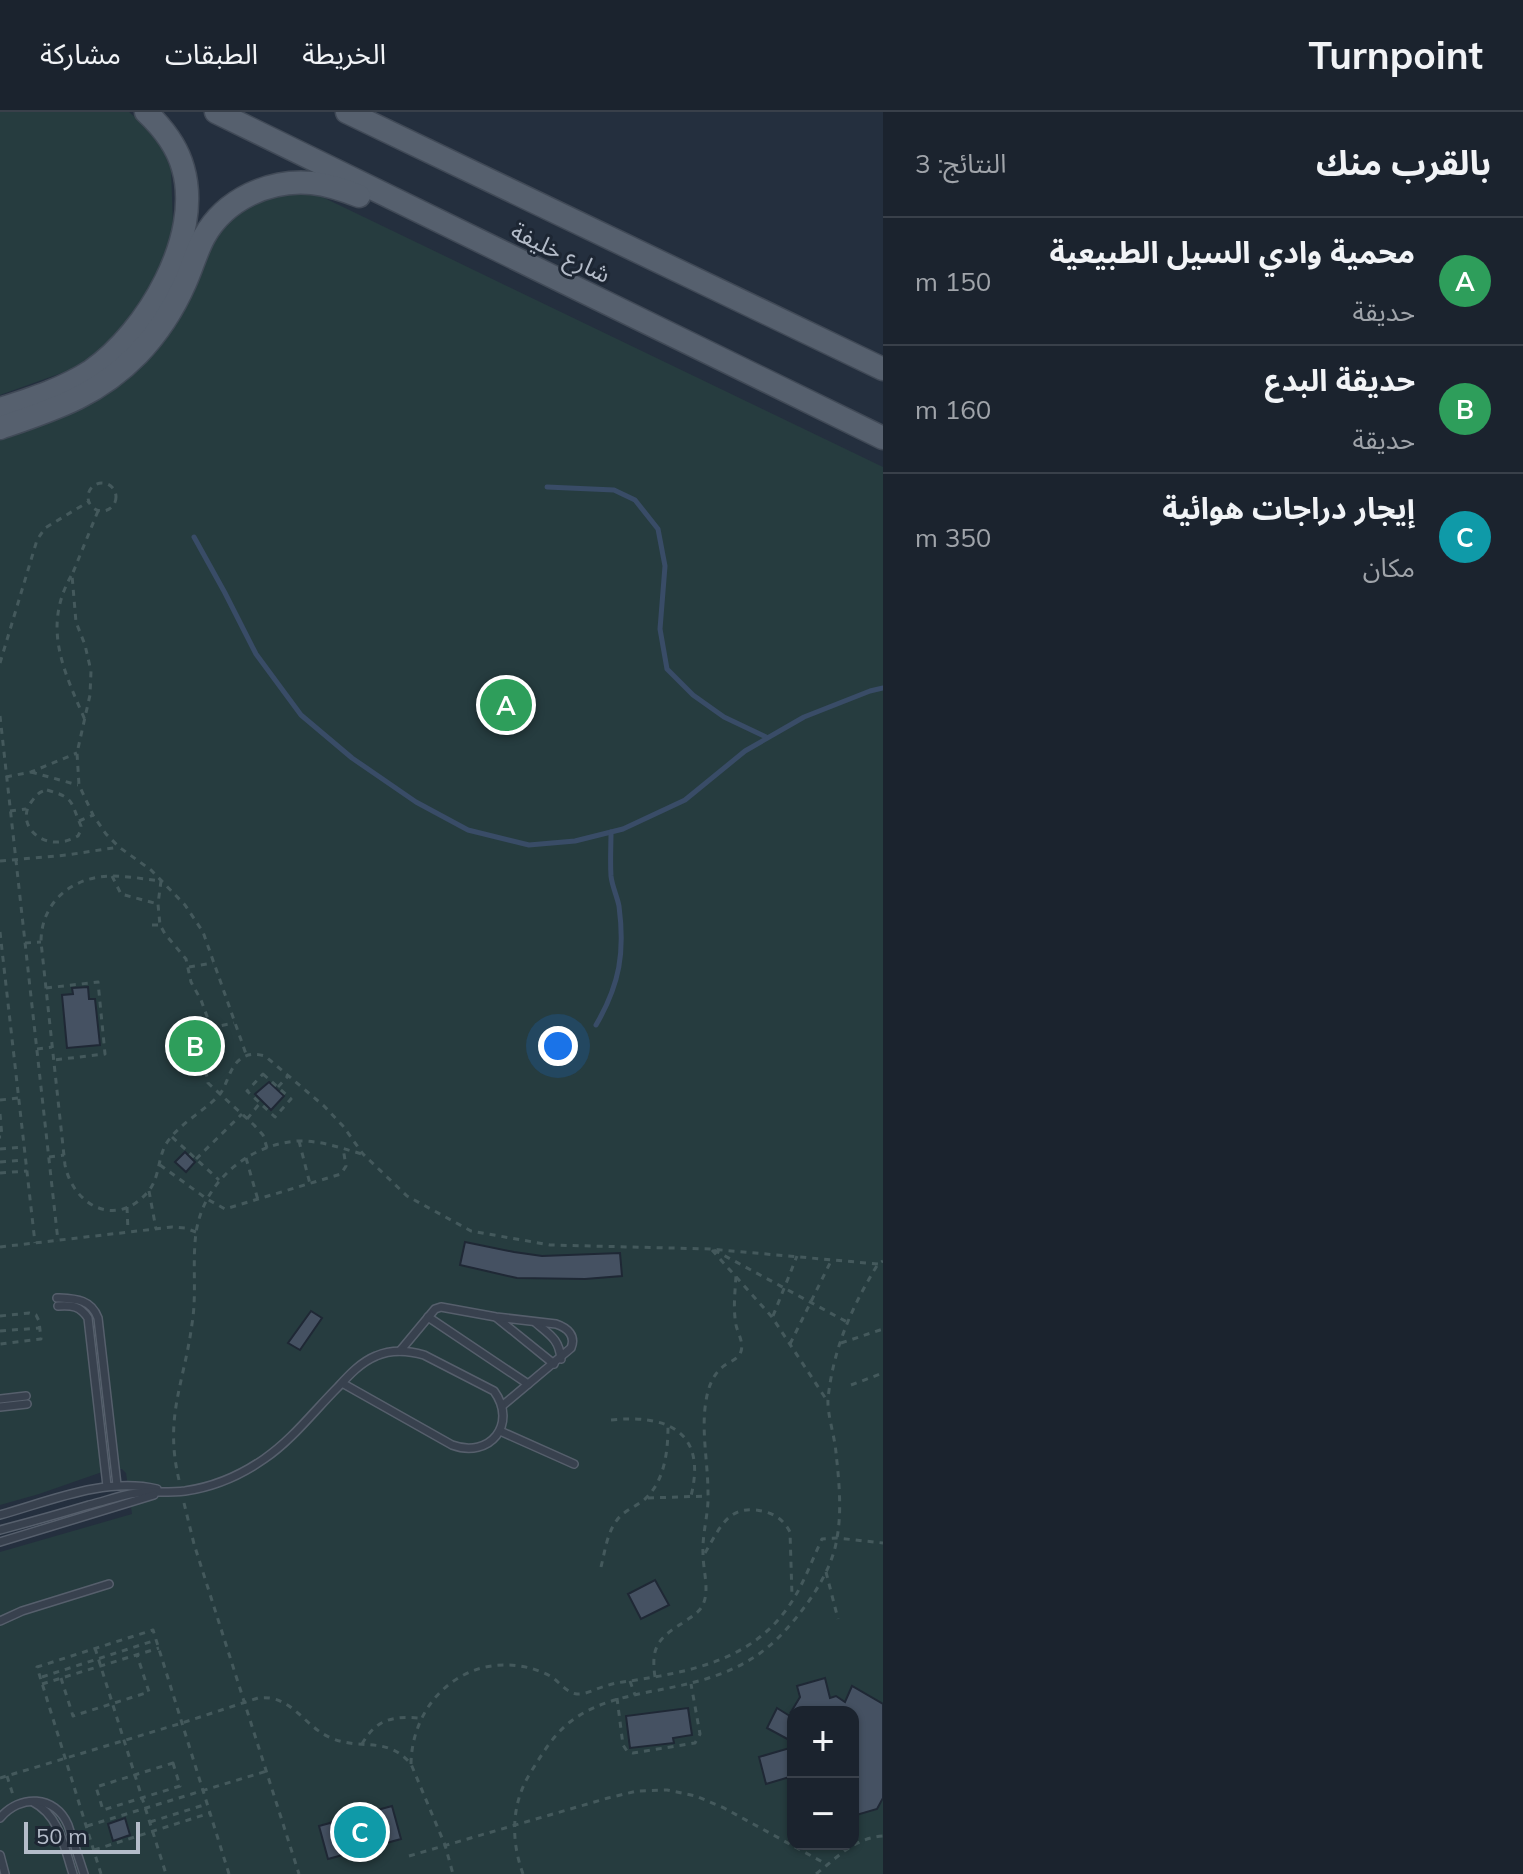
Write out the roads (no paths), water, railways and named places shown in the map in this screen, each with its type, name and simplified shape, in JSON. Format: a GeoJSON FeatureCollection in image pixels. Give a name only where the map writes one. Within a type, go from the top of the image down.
{"type":"FeatureCollection","features":[{"type":"Feature","properties":{"kind":"main road"},"geometry":{"type":"LineString","coordinates":[[0,409],[49,392],[89,372],[123,343],[157,298],[178,250],[187,204],[186,183],[173,145],[146,112]]}},
{"type":"Feature","properties":{"kind":"main road","name":"شارع خليفة"},"geometry":{"type":"LineString","coordinates":[[216,112],[883,438]]}},
{"type":"Feature","properties":{"kind":"main road","name":"شارع خليفة"},"geometry":{"type":"LineString","coordinates":[[347,112],[883,369]]}},
{"type":"Feature","properties":{"kind":"main road"},"geometry":{"type":"LineString","coordinates":[[0,428],[60,407],[93,391],[118,373],[157,331],[173,308],[212,224],[232,205],[260,190],[300,183],[328,185],[471,238]]}},
{"type":"Feature","properties":{"kind":"lane"},"geometry":{"type":"LineString","coordinates":[[107,1486],[88,1318],[83,1310],[58,1302],[80,1300],[93,1308],[98,1318],[117,1485]]}},
{"type":"Feature","properties":{"kind":"lane"},"geometry":{"type":"LineString","coordinates":[[400,1351],[435,1309],[441,1307],[563,1326],[570,1332],[571,1348],[502,1406]]}},
{"type":"Feature","properties":{"kind":"lane"},"geometry":{"type":"LineString","coordinates":[[428,1317],[528,1384]]}},
{"type":"Feature","properties":{"kind":"lane"},"geometry":{"type":"LineString","coordinates":[[496,1317],[557,1362]]}},
{"type":"Feature","properties":{"kind":"lane"},"geometry":{"type":"LineString","coordinates":[[535,1323],[555,1339],[560,1350],[557,1362]]}},
{"type":"Feature","properties":{"kind":"lane"},"geometry":{"type":"LineString","coordinates":[[0,1530],[129,1494],[181,1491],[232,1477],[264,1459],[292,1435],[342,1383],[368,1359],[388,1352],[424,1355],[494,1391],[500,1399],[504,1418],[500,1431],[489,1443],[462,1449],[342,1383]]}},
{"type":"Feature","properties":{"kind":"lane"},"geometry":{"type":"LineString","coordinates":[[0,1399],[26,1400],[0,1407]]}},
{"type":"Feature","properties":{"kind":"lane"},"geometry":{"type":"LineString","coordinates":[[500,1431],[574,1464]]}},
{"type":"Feature","properties":{"kind":"lane"},"geometry":{"type":"LineString","coordinates":[[0,1515],[107,1486],[142,1486],[163,1491]]}},
{"type":"Feature","properties":{"kind":"lane"},"geometry":{"type":"LineString","coordinates":[[0,1542],[163,1491]]}},
{"type":"Feature","properties":{"kind":"lane"},"geometry":{"type":"LineString","coordinates":[[0,1621],[109,1584]]}},
{"type":"Feature","properties":{"kind":"lane"},"geometry":{"type":"LineString","coordinates":[[30,1801],[44,1809],[55,1821],[73,1874]]}},
{"type":"Feature","properties":{"kind":"lane"},"geometry":{"type":"LineString","coordinates":[[0,1818],[16,1804],[47,1802],[65,1817],[84,1874]]}},
{"type":"Feature","properties":{"kind":"lane"},"geometry":{"type":"LineString","coordinates":[[0,1855],[5,1874]]}},
{"type":"Feature","properties":{"kind":"waterway"},"geometry":{"type":"LineString","coordinates":[[547,487],[614,490],[635,500],[658,529],[665,566],[660,629],[667,669],[693,695],[724,717],[766,737]]}},
{"type":"Feature","properties":{"kind":"waterway"},"geometry":{"type":"LineString","coordinates":[[194,537],[256,654],[301,715],[352,758],[416,802],[468,830],[529,845],[575,841],[623,829],[685,800],[745,751],[804,717],[883,688]]}},
{"type":"Feature","properties":{"kind":"waterway"},"geometry":{"type":"LineString","coordinates":[[596,1025],[611,996],[621,953],[619,906],[611,876],[611,832]]}},
{"type":"Feature","properties":{"kind":"place","name":"محمية وادي السيل الطبيعية"},"geometry":{"type":"Point","coordinates":[506,705]}},
{"type":"Feature","properties":{"kind":"place","name":"حديقة البدع"},"geometry":{"type":"Point","coordinates":[195,1046]}},
{"type":"Feature","properties":{"kind":"place","name":"إيجار دراجات هوائية"},"geometry":{"type":"Point","coordinates":[360,1832]}}]}
